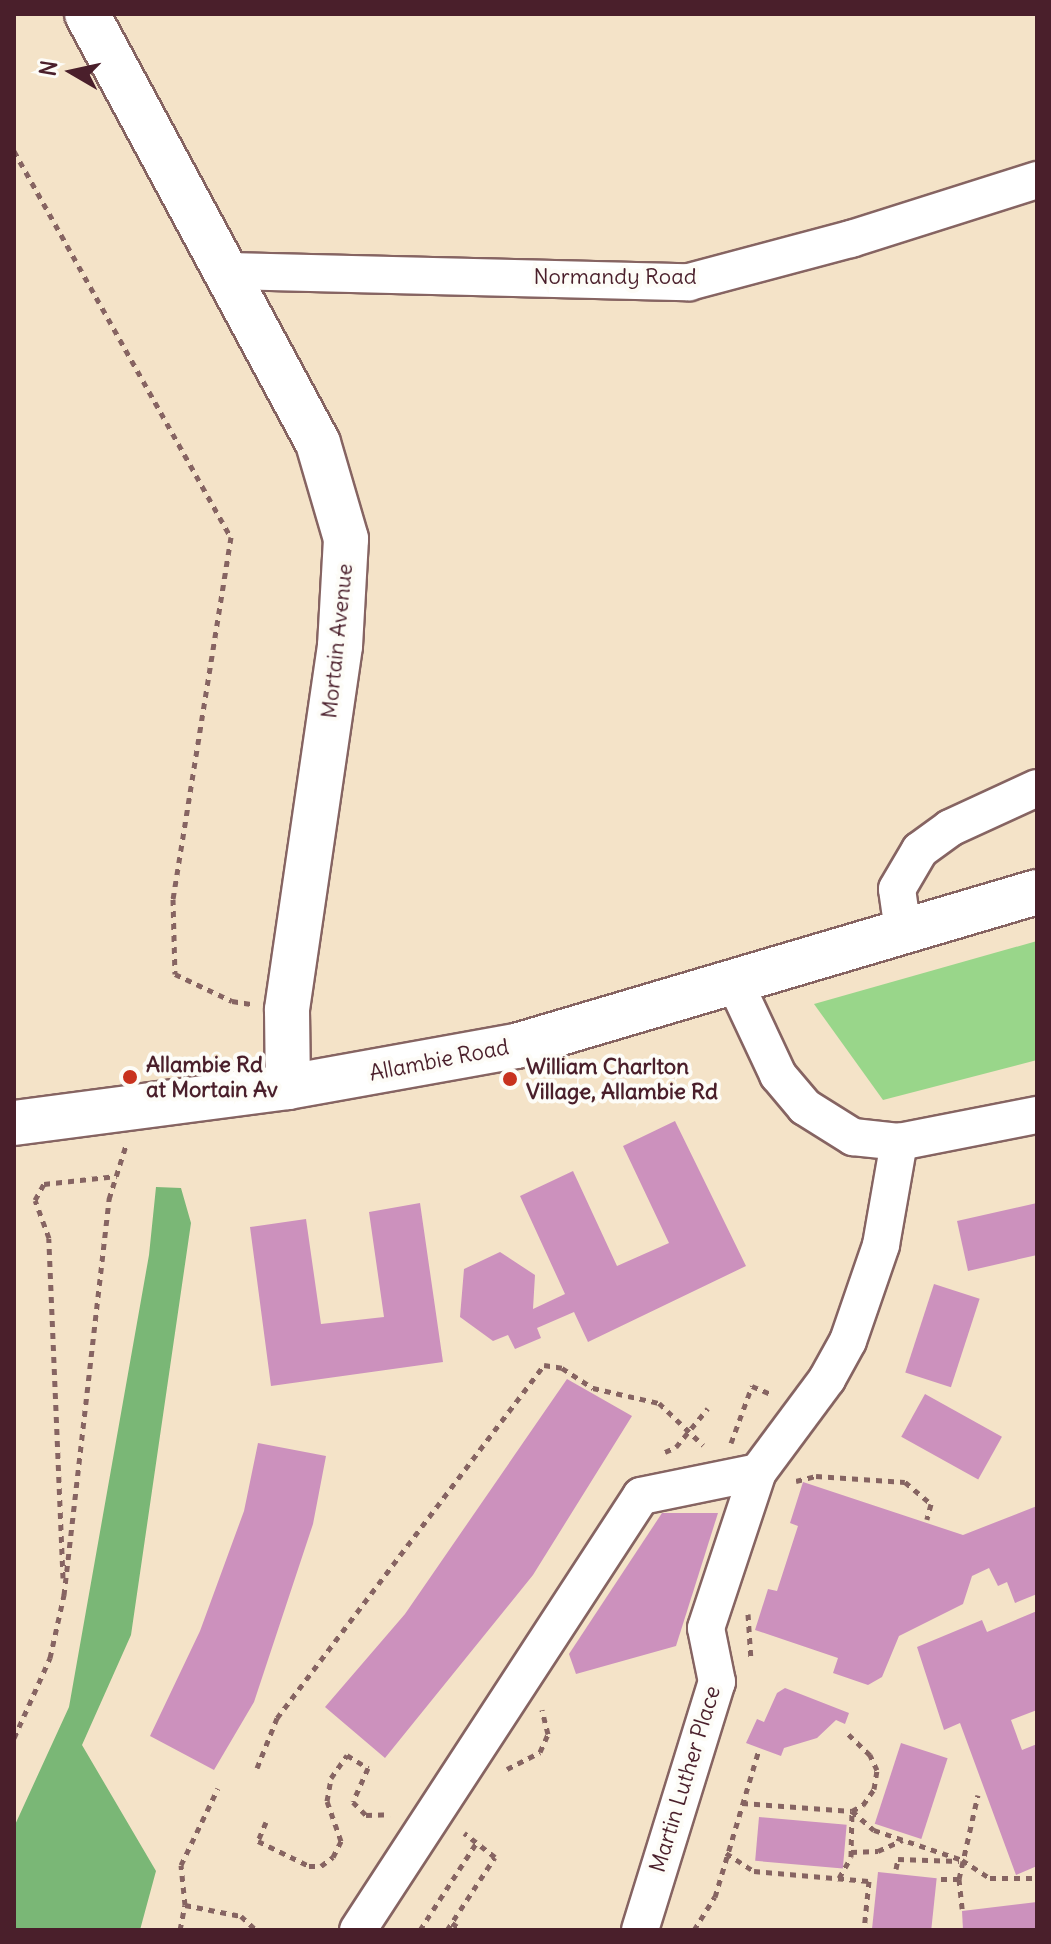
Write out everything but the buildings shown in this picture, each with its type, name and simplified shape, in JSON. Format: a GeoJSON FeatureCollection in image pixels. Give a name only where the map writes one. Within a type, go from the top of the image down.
{"type":"FeatureCollection","features":[{"type":"Feature","properties":{"kind":"street","name":"Mortain Avenue"},"geometry":{"type":"LineString","coordinates":[[87,14],[318,443],[346,539],[340,646],[287,1010],[288,1087]]}},
{"type":"Feature","properties":{"kind":"street","name":"Normandy Road"},"geometry":{"type":"LineString","coordinates":[[227,271],[689,282],[851,239],[1037,180]]}},
{"type":"Feature","properties":{"kind":"street"},"geometry":{"type":"LineString","coordinates":[[903,931],[897,889],[920,850],[950,828],[1037,788]]}},
{"type":"Feature","properties":{"kind":"street","name":"Allambie Road"},"geometry":{"type":"LineString","coordinates":[[14,1123],[288,1087],[516,1046],[1037,892]]}},
{"type":"Feature","properties":{"kind":"street"},"geometry":{"type":"LineString","coordinates":[[735,983],[763,1050],[805,1107],[853,1137],[899,1142],[1037,1115]]}},
{"type":"Feature","properties":{"kind":"street","name":"Martin Luther Place"},"geometry":{"type":"LineString","coordinates":[[640,1930],[717,1682],[706,1628],[758,1472],[805,1409],[848,1341],[881,1245],[899,1142]]}},
{"type":"Feature","properties":{"kind":"street"},"geometry":{"type":"LineString","coordinates":[[358,1930],[641,1496],[758,1472]]}},
{"type":"Feature","properties":{"kind":"path"},"geometry":{"type":"LineString","coordinates":[[14,151],[231,537],[173,899],[175,974],[232,1001],[287,1010]]}},
{"type":"Feature","properties":{"kind":"path"},"geometry":{"type":"LineString","coordinates":[[14,1738],[50,1658],[64,1595],[109,1199],[127,1148],[123,1109]]}},
{"type":"Feature","properties":{"kind":"path"},"geometry":{"type":"LineString","coordinates":[[64,1595],[49,1238],[35,1200],[44,1184],[117,1176]]}},
{"type":"Feature","properties":{"kind":"path"},"geometry":{"type":"LineString","coordinates":[[257,1768],[277,1718],[544,1365],[562,1368],[593,1388],[659,1403],[692,1440],[709,1447]]}},
{"type":"Feature","properties":{"kind":"path"},"geometry":{"type":"LineString","coordinates":[[719,1447],[731,1443],[752,1386],[805,1409]]}},
{"type":"Feature","properties":{"kind":"path"},"geometry":{"type":"LineString","coordinates":[[790,1496],[796,1481],[816,1476],[905,1482],[920,1499],[931,1504],[927,1519]]}},
{"type":"Feature","properties":{"kind":"path"},"geometry":{"type":"LineString","coordinates":[[752,1598],[747,1612],[752,1665]]}},
{"type":"Feature","properties":{"kind":"path"},"geometry":{"type":"LineString","coordinates":[[839,1878],[848,1869],[852,1811],[874,1789],[877,1770],[870,1755],[845,1731]]}},
{"type":"Feature","properties":{"kind":"path"},"geometry":{"type":"LineString","coordinates":[[694,1930],[715,1897],[759,1749]]}},
{"type":"Feature","properties":{"kind":"path"},"geometry":{"type":"LineString","coordinates":[[180,1930],[185,1905],[181,1865],[218,1788]]}},
{"type":"Feature","properties":{"kind":"path"},"geometry":{"type":"LineString","coordinates":[[962,1909],[959,1879],[978,1795]]}},
{"type":"Feature","properties":{"kind":"path"},"geometry":{"type":"LineString","coordinates":[[742,1803],[852,1811],[874,1830],[962,1860],[990,1878],[1037,1878]]}},
{"type":"Feature","properties":{"kind":"path"},"geometry":{"type":"LineString","coordinates":[[851,1852],[878,1851],[903,1840]]}},
{"type":"Feature","properties":{"kind":"path"},"geometry":{"type":"LineString","coordinates":[[420,1930],[477,1842]]}},
{"type":"Feature","properties":{"kind":"path"},"geometry":{"type":"LineString","coordinates":[[726,1853],[754,1871],[869,1881],[864,1930]]}},
{"type":"Feature","properties":{"kind":"path"},"geometry":{"type":"LineString","coordinates":[[896,1869],[898,1859],[962,1860]]}},
{"type":"Feature","properties":{"kind":"path"},"geometry":{"type":"LineString","coordinates":[[941,1879],[959,1879]]}},
{"type":"Feature","properties":{"kind":"path"},"geometry":{"type":"LineString","coordinates":[[185,1905],[241,1916],[256,1930]]}},
{"type":"Feature","properties":{"kind":"path"},"geometry":{"type":"LineString","coordinates":[[452,1923],[462,1930]]}},
{"type":"Feature","properties":{"kind":"green space"},"geometry":{"type":"Polygon","coordinates":[[[1037,941],[1037,1060],[883,1100],[814,1004],[1037,941]]]}},
{"type":"Feature","properties":{"kind":"green space"},"geometry":{"type":"Polygon","coordinates":[[[156,1187],[181,1188],[191,1223],[131,1635],[82,1745],[156,1871],[140,1930],[14,1930],[14,1827],[69,1707],[149,1255],[156,1187]]]}},
{"type":"Feature","properties":{"kind":"place","name":"Allambie Rd at Mortain Av"},"geometry":{"type":"Point","coordinates":[130,1077]}},
{"type":"Feature","properties":{"kind":"place","name":"William Charlton Village, Allambie Rd"},"geometry":{"type":"Point","coordinates":[510,1079]}}]}
